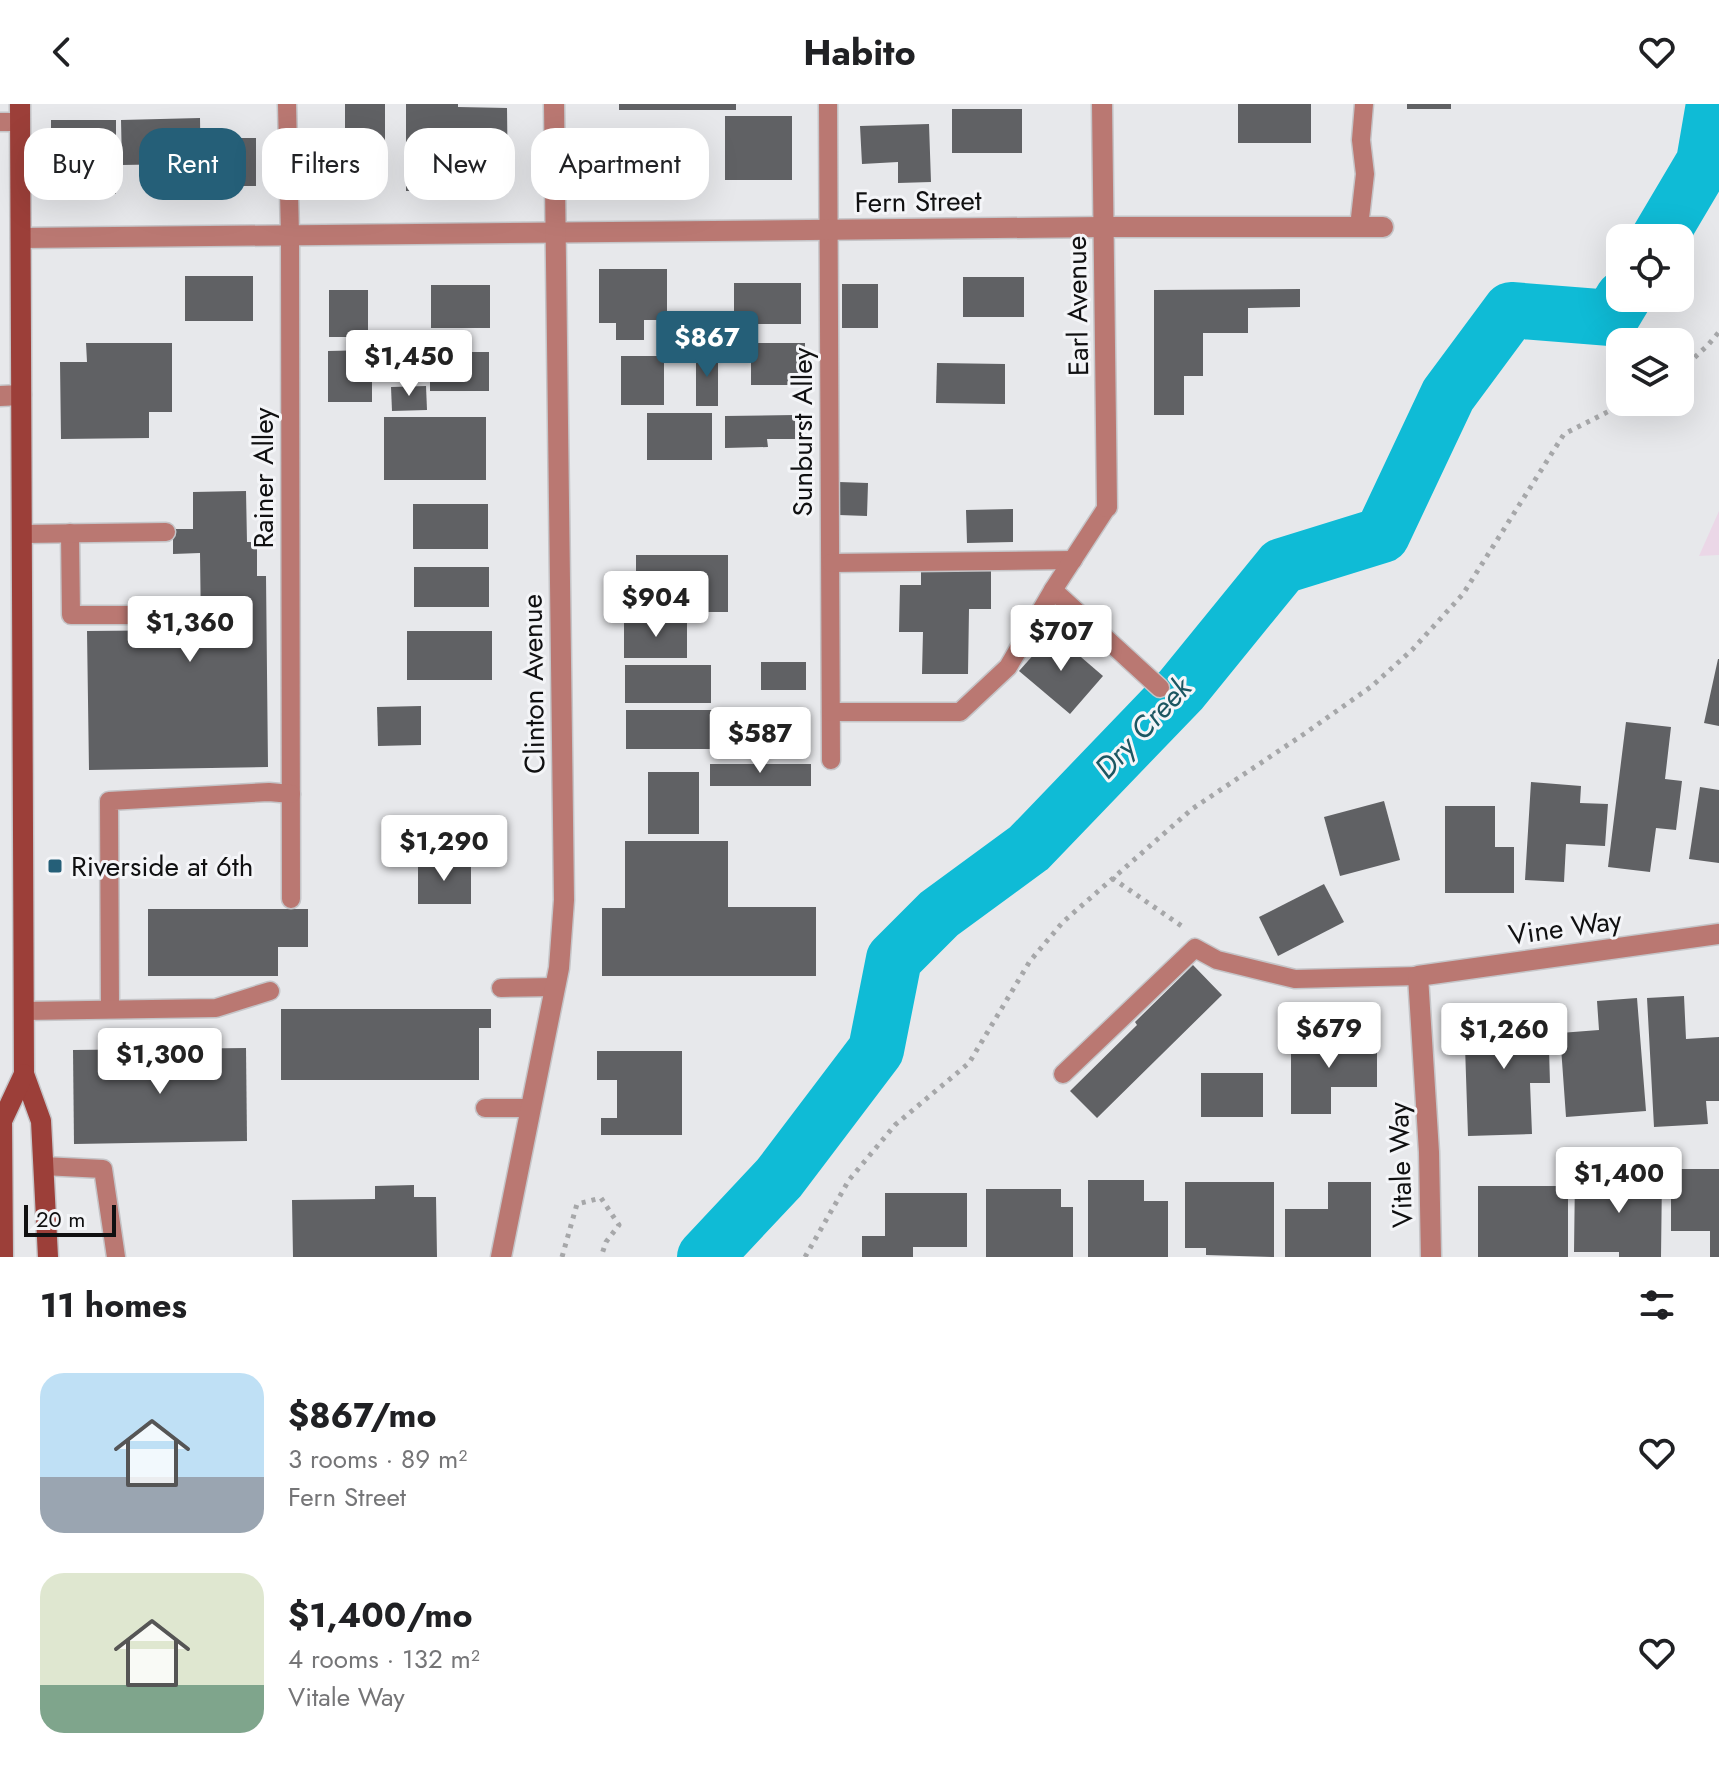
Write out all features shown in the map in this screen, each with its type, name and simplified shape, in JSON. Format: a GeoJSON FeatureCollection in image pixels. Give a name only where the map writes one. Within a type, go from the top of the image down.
{"type":"FeatureCollection","features":[{"type":"Feature","properties":{"kind":"main road"},"geometry":{"type":"LineString","coordinates":[[13,116],[21,238],[24,1074],[41,1121],[48,1257]]}},
{"type":"Feature","properties":{"kind":"main road"},"geometry":{"type":"LineString","coordinates":[[3,1257],[2,1121],[24,1074]]}},
{"type":"Feature","properties":{"kind":"street","name":"Clinton Avenue"},"geometry":{"type":"LineString","coordinates":[[501,1257],[559,968],[564,900],[554,104]]}},
{"type":"Feature","properties":{"kind":"street","name":"Earl Avenue"},"geometry":{"type":"LineString","coordinates":[[1102,104],[1107,507]]}},
{"type":"Feature","properties":{"kind":"street","name":"Fern Street"},"geometry":{"type":"LineString","coordinates":[[21,238],[1383,227]]}},
{"type":"Feature","properties":{"kind":"street"},"geometry":{"type":"LineString","coordinates":[[0,396],[21,395]]}},
{"type":"Feature","properties":{"kind":"street","name":"Vine Way"},"geometry":{"type":"LineString","coordinates":[[1418,976],[1719,934]]}},
{"type":"Feature","properties":{"kind":"street","name":"Vitale Way"},"geometry":{"type":"LineString","coordinates":[[1418,976],[1429,1152],[1431,1257]]}},
{"type":"Feature","properties":{"kind":"lane","name":"Rainer Alley"},"geometry":{"type":"LineString","coordinates":[[287,104],[291,899]]}},
{"type":"Feature","properties":{"kind":"lane","name":"Sunburst Alley"},"geometry":{"type":"LineString","coordinates":[[828,104],[831,760]]}},
{"type":"Feature","properties":{"kind":"lane"},"geometry":{"type":"LineString","coordinates":[[1359,227],[1365,174],[1361,140],[1364,104]]}},
{"type":"Feature","properties":{"kind":"lane"},"geometry":{"type":"LineString","coordinates":[[831,712],[960,712],[1008,667],[1107,507]]}},
{"type":"Feature","properties":{"kind":"lane"},"geometry":{"type":"LineString","coordinates":[[23,534],[166,532]]}},
{"type":"Feature","properties":{"kind":"lane"},"geometry":{"type":"LineString","coordinates":[[70,533],[71,615],[186,615]]}},
{"type":"Feature","properties":{"kind":"lane"},"geometry":{"type":"LineString","coordinates":[[831,563],[1073,560]]}},
{"type":"Feature","properties":{"kind":"lane"},"geometry":{"type":"LineString","coordinates":[[1053,590],[1160,688]]}},
{"type":"Feature","properties":{"kind":"lane"},"geometry":{"type":"LineString","coordinates":[[110,1009],[109,801],[269,792],[291,794]]}},
{"type":"Feature","properties":{"kind":"lane"},"geometry":{"type":"LineString","coordinates":[[1063,1074],[1195,948],[1217,960],[1295,979],[1418,976]]}},
{"type":"Feature","properties":{"kind":"lane"},"geometry":{"type":"LineString","coordinates":[[501,988],[555,987]]}},
{"type":"Feature","properties":{"kind":"lane"},"geometry":{"type":"LineString","coordinates":[[24,1011],[216,1008],[270,991]]}},
{"type":"Feature","properties":{"kind":"lane"},"geometry":{"type":"LineString","coordinates":[[485,1108],[531,1108]]}},
{"type":"Feature","properties":{"kind":"lane"},"geometry":{"type":"LineString","coordinates":[[43,1166],[103,1169],[116,1257]]}},
{"type":"Feature","properties":{"kind":"path"},"geometry":{"type":"LineString","coordinates":[[1694,358],[1719,332]]}},
{"type":"Feature","properties":{"kind":"path"},"geometry":{"type":"LineString","coordinates":[[805,1257],[849,1180],[895,1125],[969,1063],[1030,961],[1063,922],[1192,809],[1372,686],[1412,650],[1463,594],[1564,434],[1606,413]]}},
{"type":"Feature","properties":{"kind":"path"},"geometry":{"type":"LineString","coordinates":[[1112,878],[1187,929]]}},
{"type":"Feature","properties":{"kind":"path"},"geometry":{"type":"LineString","coordinates":[[562,1257],[577,1204],[601,1198],[619,1225],[606,1242],[601,1257]]}},
{"type":"Feature","properties":{"kind":"shaded area"},"geometry":{"type":"Polygon","coordinates":[[[1719,511],[1719,555],[1699,556],[1719,511]]]}},
{"type":"Feature","properties":{"kind":"building"},"geometry":{"type":"Polygon","coordinates":[[[345,104],[385,104],[385,128],[345,128],[345,104]]]}},
{"type":"Feature","properties":{"kind":"building"},"geometry":{"type":"Polygon","coordinates":[[[406,104],[507,108],[507,128],[406,128],[406,104]]]}},
{"type":"Feature","properties":{"kind":"building"},"geometry":{"type":"Polygon","coordinates":[[[619,104],[736,104],[736,110],[619,110],[619,104]]]}},
{"type":"Feature","properties":{"kind":"building"},"geometry":{"type":"Polygon","coordinates":[[[1238,104],[1311,104],[1311,143],[1238,143],[1238,104]]]}},
{"type":"Feature","properties":{"kind":"building"},"geometry":{"type":"Polygon","coordinates":[[[1407,104],[1451,104],[1451,109],[1407,109],[1407,104]]]}},
{"type":"Feature","properties":{"kind":"building"},"geometry":{"type":"Polygon","coordinates":[[[952,109],[1022,109],[1022,153],[952,153],[952,109]]]}},
{"type":"Feature","properties":{"kind":"building"},"geometry":{"type":"Polygon","coordinates":[[[725,116],[792,116],[792,180],[725,180],[725,116]]]}},
{"type":"Feature","properties":{"kind":"building"},"geometry":{"type":"Polygon","coordinates":[[[200,118],[200,128],[139,128],[139,165],[123,165],[121,120],[200,118]]]}},
{"type":"Feature","properties":{"kind":"building"},"geometry":{"type":"Polygon","coordinates":[[[51,120],[116,120],[116,128],[51,128],[51,120]]]}},
{"type":"Feature","properties":{"kind":"building"},"geometry":{"type":"Polygon","coordinates":[[[929,124],[931,182],[898,183],[898,162],[862,164],[860,126],[929,124]]]}},
{"type":"Feature","properties":{"kind":"building"},"geometry":{"type":"Polygon","coordinates":[[[246,138],[256,138],[256,186],[246,186],[246,138]]]}},
{"type":"Feature","properties":{"kind":"building"},"geometry":{"type":"Polygon","coordinates":[[[599,269],[667,269],[667,320],[644,320],[644,340],[616,340],[616,323],[599,323],[599,269]]]}},
{"type":"Feature","properties":{"kind":"building"},"geometry":{"type":"Polygon","coordinates":[[[185,276],[253,276],[253,321],[185,321],[185,276]]]}},
{"type":"Feature","properties":{"kind":"building"},"geometry":{"type":"Polygon","coordinates":[[[963,277],[1024,277],[1024,317],[963,317],[963,277]]]}},
{"type":"Feature","properties":{"kind":"building"},"geometry":{"type":"Polygon","coordinates":[[[734,283],[801,283],[801,324],[734,324],[734,283]]]}},
{"type":"Feature","properties":{"kind":"building"},"geometry":{"type":"Polygon","coordinates":[[[842,284],[878,284],[878,328],[842,328],[842,284]]]}},
{"type":"Feature","properties":{"kind":"building"},"geometry":{"type":"Polygon","coordinates":[[[431,285],[490,285],[490,328],[431,328],[431,285]]]}},
{"type":"Feature","properties":{"kind":"building"},"geometry":{"type":"Polygon","coordinates":[[[1300,289],[1300,307],[1248,308],[1248,333],[1203,333],[1203,376],[1184,376],[1184,415],[1154,415],[1154,290],[1300,289]]]}},
{"type":"Feature","properties":{"kind":"building"},"geometry":{"type":"Polygon","coordinates":[[[329,290],[368,290],[368,337],[329,337],[329,290]]]}},
{"type":"Feature","properties":{"kind":"building"},"geometry":{"type":"Polygon","coordinates":[[[86,343],[172,343],[172,412],[149,412],[149,438],[61,439],[60,362],[87,362],[86,343]]]}},
{"type":"Feature","properties":{"kind":"building"},"geometry":{"type":"Polygon","coordinates":[[[751,343],[805,343],[805,385],[751,385],[751,343]]]}},
{"type":"Feature","properties":{"kind":"building"},"geometry":{"type":"Polygon","coordinates":[[[372,350],[372,402],[328,402],[328,351],[372,350]]]}},
{"type":"Feature","properties":{"kind":"building"},"geometry":{"type":"Polygon","coordinates":[[[430,352],[489,352],[489,391],[430,391],[430,352]]]}},
{"type":"Feature","properties":{"kind":"building"},"geometry":{"type":"Polygon","coordinates":[[[696,352],[718,352],[718,406],[696,406],[696,352]]]}},
{"type":"Feature","properties":{"kind":"building"},"geometry":{"type":"Polygon","coordinates":[[[621,356],[664,356],[664,405],[621,405],[621,356]]]}},
{"type":"Feature","properties":{"kind":"building"},"geometry":{"type":"Polygon","coordinates":[[[937,363],[1005,364],[1005,404],[936,403],[937,363]]]}},
{"type":"Feature","properties":{"kind":"building"},"geometry":{"type":"Polygon","coordinates":[[[426,386],[427,410],[392,411],[391,387],[426,386]]]}},
{"type":"Feature","properties":{"kind":"building"},"geometry":{"type":"Polygon","coordinates":[[[647,413],[712,413],[712,460],[647,460],[647,413]]]}},
{"type":"Feature","properties":{"kind":"building"},"geometry":{"type":"Polygon","coordinates":[[[795,415],[795,439],[767,439],[768,447],[725,448],[725,416],[795,415]]]}},
{"type":"Feature","properties":{"kind":"building"},"geometry":{"type":"Polygon","coordinates":[[[384,417],[486,417],[486,480],[384,480],[384,417]]]}},
{"type":"Feature","properties":{"kind":"building"},"geometry":{"type":"Polygon","coordinates":[[[839,482],[868,483],[867,516],[839,515],[839,482]]]}},
{"type":"Feature","properties":{"kind":"building"},"geometry":{"type":"Polygon","coordinates":[[[246,491],[247,542],[257,542],[257,576],[266,576],[268,767],[89,770],[87,631],[201,630],[200,553],[173,554],[173,529],[193,529],[193,492],[246,491]]]}},
{"type":"Feature","properties":{"kind":"building"},"geometry":{"type":"Polygon","coordinates":[[[413,504],[488,504],[488,549],[413,549],[413,504]]]}},
{"type":"Feature","properties":{"kind":"building"},"geometry":{"type":"Polygon","coordinates":[[[1013,509],[1013,542],[967,543],[966,510],[1013,509]]]}},
{"type":"Feature","properties":{"kind":"building"},"geometry":{"type":"Polygon","coordinates":[[[636,555],[728,555],[728,612],[636,612],[636,555]]]}},
{"type":"Feature","properties":{"kind":"building"},"geometry":{"type":"Polygon","coordinates":[[[921,565],[991,566],[991,609],[969,609],[968,674],[922,674],[923,632],[899,632],[900,585],[921,585],[921,565]]]}},
{"type":"Feature","properties":{"kind":"building"},"geometry":{"type":"Polygon","coordinates":[[[414,567],[489,567],[489,607],[414,607],[414,567]]]}},
{"type":"Feature","properties":{"kind":"building"},"geometry":{"type":"Polygon","coordinates":[[[624,620],[687,620],[687,658],[624,658],[624,620]]]}},
{"type":"Feature","properties":{"kind":"building"},"geometry":{"type":"Polygon","coordinates":[[[407,631],[492,631],[492,680],[407,680],[407,631]]]}},
{"type":"Feature","properties":{"kind":"building"},"geometry":{"type":"Polygon","coordinates":[[[1053,633],[1103,676],[1070,714],[1019,671],[1053,633]]]}},
{"type":"Feature","properties":{"kind":"building"},"geometry":{"type":"Polygon","coordinates":[[[1719,659],[1719,726],[1704,723],[1719,659]]]}},
{"type":"Feature","properties":{"kind":"building"},"geometry":{"type":"Polygon","coordinates":[[[761,662],[806,662],[806,690],[761,690],[761,662]]]}},
{"type":"Feature","properties":{"kind":"building"},"geometry":{"type":"Polygon","coordinates":[[[625,665],[711,665],[711,703],[625,703],[625,665]]]}},
{"type":"Feature","properties":{"kind":"building"},"geometry":{"type":"Polygon","coordinates":[[[421,706],[421,745],[378,746],[377,707],[421,706]]]}},
{"type":"Feature","properties":{"kind":"building"},"geometry":{"type":"Polygon","coordinates":[[[626,710],[719,710],[719,749],[626,749],[626,710]]]}},
{"type":"Feature","properties":{"kind":"building"},"geometry":{"type":"Polygon","coordinates":[[[749,714],[786,714],[786,755],[749,755],[749,714]]]}},
{"type":"Feature","properties":{"kind":"building"},"geometry":{"type":"Polygon","coordinates":[[[1626,722],[1671,727],[1665,779],[1682,781],[1676,830],[1656,828],[1650,872],[1608,867],[1626,722]]]}},
{"type":"Feature","properties":{"kind":"building"},"geometry":{"type":"Polygon","coordinates":[[[710,764],[811,764],[811,786],[710,786],[710,764]]]}},
{"type":"Feature","properties":{"kind":"building"},"geometry":{"type":"Polygon","coordinates":[[[648,772],[699,772],[699,834],[648,834],[648,772]]]}},
{"type":"Feature","properties":{"kind":"building"},"geometry":{"type":"Polygon","coordinates":[[[1531,782],[1581,786],[1580,803],[1608,804],[1605,846],[1566,844],[1564,882],[1525,880],[1531,782]]]}},
{"type":"Feature","properties":{"kind":"building"},"geometry":{"type":"Polygon","coordinates":[[[1700,787],[1719,790],[1719,863],[1689,859],[1700,787]]]}},
{"type":"Feature","properties":{"kind":"building"},"geometry":{"type":"Polygon","coordinates":[[[1384,801],[1400,860],[1340,876],[1324,817],[1384,801]]]}},
{"type":"Feature","properties":{"kind":"building"},"geometry":{"type":"Polygon","coordinates":[[[1445,806],[1495,806],[1495,847],[1514,847],[1514,893],[1445,893],[1445,806]]]}},
{"type":"Feature","properties":{"kind":"building"},"geometry":{"type":"Polygon","coordinates":[[[625,841],[728,841],[728,907],[816,907],[816,976],[602,976],[602,908],[625,908],[625,841]]]}},
{"type":"Feature","properties":{"kind":"building"},"geometry":{"type":"Polygon","coordinates":[[[418,862],[471,862],[471,904],[418,904],[418,862]]]}},
{"type":"Feature","properties":{"kind":"building"},"geometry":{"type":"Polygon","coordinates":[[[1324,884],[1344,922],[1278,956],[1259,917],[1324,884]]]}},
{"type":"Feature","properties":{"kind":"building"},"geometry":{"type":"Polygon","coordinates":[[[148,909],[308,909],[308,947],[278,947],[278,976],[148,976],[148,909]]]}},
{"type":"Feature","properties":{"kind":"building"},"geometry":{"type":"Polygon","coordinates":[[[1193,965],[1222,995],[1097,1118],[1070,1091],[1193,965]]]}},
{"type":"Feature","properties":{"kind":"building"},"geometry":{"type":"Polygon","coordinates":[[[1684,996],[1686,1039],[1719,1037],[1719,1101],[1706,1101],[1708,1124],[1654,1127],[1647,998],[1684,996]]]}},
{"type":"Feature","properties":{"kind":"building"},"geometry":{"type":"Polygon","coordinates":[[[1637,998],[1646,1111],[1566,1117],[1560,1033],[1599,1030],[1597,1001],[1637,998]]]}},
{"type":"Feature","properties":{"kind":"building"},"geometry":{"type":"Polygon","coordinates":[[[281,1009],[491,1009],[491,1028],[479,1028],[479,1080],[281,1080],[281,1009]]]}},
{"type":"Feature","properties":{"kind":"building"},"geometry":{"type":"Polygon","coordinates":[[[1548,1013],[1550,1083],[1530,1083],[1532,1134],[1468,1136],[1464,1016],[1548,1013]]]}},
{"type":"Feature","properties":{"kind":"building"},"geometry":{"type":"Polygon","coordinates":[[[1291,1038],[1377,1038],[1377,1087],[1331,1087],[1331,1114],[1291,1114],[1291,1038]]]}},
{"type":"Feature","properties":{"kind":"building"},"geometry":{"type":"Polygon","coordinates":[[[246,1048],[247,1141],[74,1144],[73,1050],[246,1048]]]}},
{"type":"Feature","properties":{"kind":"building"},"geometry":{"type":"Polygon","coordinates":[[[597,1051],[682,1051],[682,1135],[601,1135],[601,1118],[617,1118],[617,1080],[597,1080],[597,1051]]]}},
{"type":"Feature","properties":{"kind":"building"},"geometry":{"type":"Polygon","coordinates":[[[1201,1073],[1263,1073],[1263,1117],[1201,1117],[1201,1073]]]}},
{"type":"Feature","properties":{"kind":"building"},"geometry":{"type":"Polygon","coordinates":[[[1671,1169],[1719,1169],[1719,1257],[1710,1257],[1710,1231],[1671,1231],[1671,1169]]]}},
{"type":"Feature","properties":{"kind":"building"},"geometry":{"type":"Polygon","coordinates":[[[1575,1175],[1662,1176],[1661,1257],[1619,1257],[1619,1252],[1574,1252],[1575,1175]]]}},
{"type":"Feature","properties":{"kind":"building"},"geometry":{"type":"Polygon","coordinates":[[[1088,1180],[1144,1180],[1144,1201],[1168,1201],[1168,1257],[1088,1257],[1088,1180]]]}},
{"type":"Feature","properties":{"kind":"building"},"geometry":{"type":"Polygon","coordinates":[[[1185,1182],[1274,1182],[1274,1257],[1206,1255],[1206,1248],[1185,1248],[1185,1182]]]}},
{"type":"Feature","properties":{"kind":"building"},"geometry":{"type":"Polygon","coordinates":[[[1328,1182],[1371,1182],[1371,1257],[1285,1257],[1285,1209],[1328,1209],[1328,1182]]]}},
{"type":"Feature","properties":{"kind":"building"},"geometry":{"type":"Polygon","coordinates":[[[414,1185],[414,1197],[436,1197],[437,1257],[293,1257],[292,1200],[375,1199],[375,1186],[414,1185]]]}},
{"type":"Feature","properties":{"kind":"building"},"geometry":{"type":"Polygon","coordinates":[[[1478,1186],[1568,1186],[1568,1257],[1478,1257],[1478,1186]]]}},
{"type":"Feature","properties":{"kind":"building"},"geometry":{"type":"Polygon","coordinates":[[[986,1189],[1061,1189],[1061,1207],[1073,1207],[1073,1257],[986,1257],[986,1189]]]}},
{"type":"Feature","properties":{"kind":"building"},"geometry":{"type":"Polygon","coordinates":[[[885,1193],[967,1193],[967,1247],[913,1247],[913,1257],[862,1257],[862,1236],[885,1236],[885,1193]]]}},
{"type":"Feature","properties":{"kind":"waterway","name":"Dry Creek"},"geometry":{"type":"LineString","coordinates":[[1667,224],[1704,162],[1714,104]]}},
{"type":"Feature","properties":{"kind":"waterway","name":"Dry Creek"},"geometry":{"type":"LineString","coordinates":[[705,1257],[779,1178],[876,1050],[894,959],[939,914],[1029,848],[1181,690],[1282,566],[1382,535],[1448,395],[1511,310],[1611,318],[1615,312]]}},
{"type":"Feature","properties":{"kind":"place","name":"Riverside at 6th"},"geometry":{"type":"Point","coordinates":[55,866]}}]}
